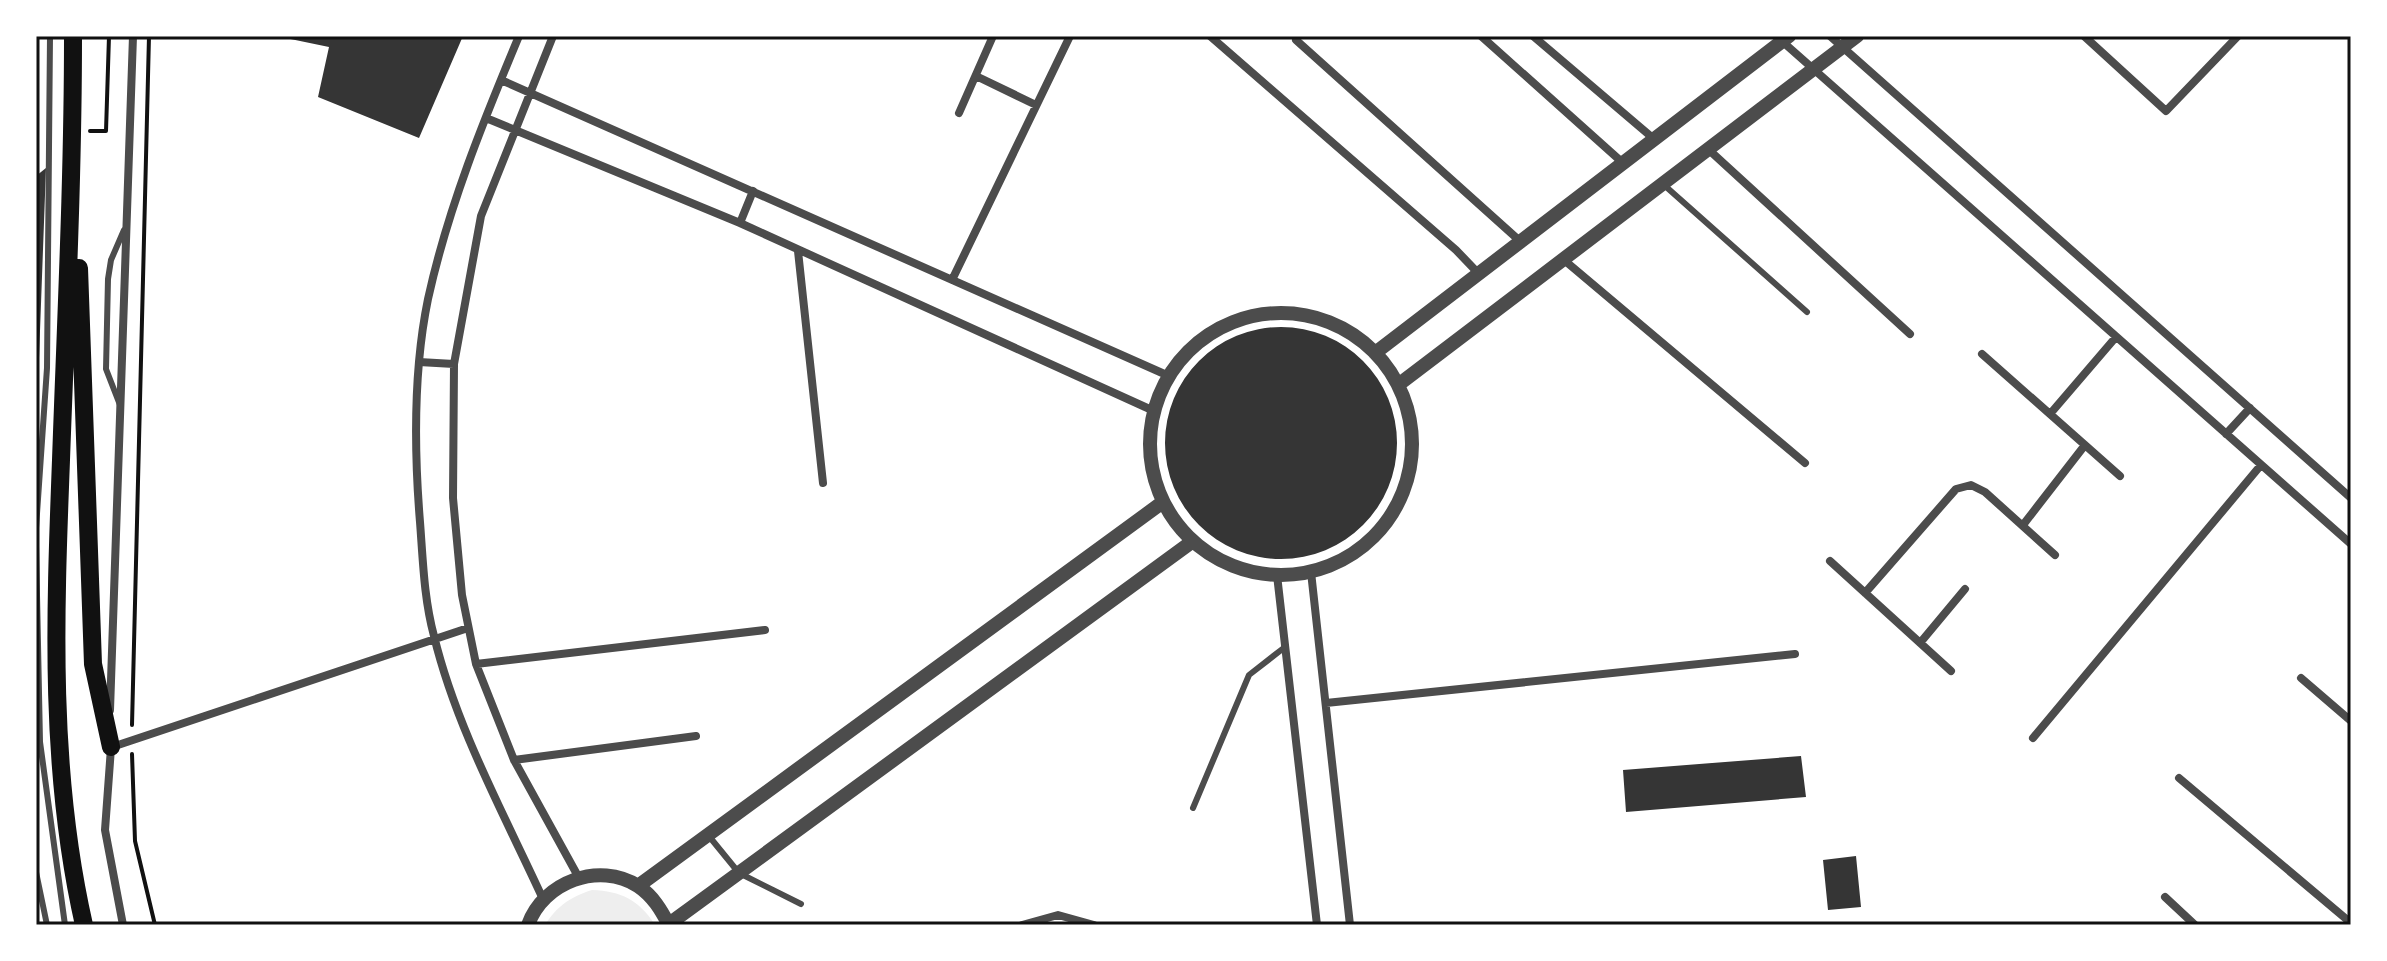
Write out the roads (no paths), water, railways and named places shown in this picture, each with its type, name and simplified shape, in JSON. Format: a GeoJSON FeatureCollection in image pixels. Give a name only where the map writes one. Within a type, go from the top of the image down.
{"type":"FeatureCollection","features":[{"type":"Feature","properties":{"kind":"highway"},"geometry":{"type":"LineString","coordinates":[[73,36],[73,145],[54,653],[68,857],[84,925]]}},
{"type":"Feature","properties":{"kind":"highway"},"geometry":{"type":"LineString","coordinates":[[73,145],[93,664],[111,747]]}},
{"type":"Feature","properties":{"kind":"street"},"geometry":{"type":"LineString","coordinates":[[123,925],[105,830],[111,747],[133,36]]}},
{"type":"Feature","properties":{"kind":"street"},"geometry":{"type":"LineString","coordinates":[[519,36],[452,210],[428,301],[419,362],[418,498],[426,600],[452,697],[543,899]]}},
{"type":"Feature","properties":{"kind":"street"},"geometry":{"type":"LineString","coordinates":[[553,36],[481,216],[454,364],[453,498],[468,628],[476,664],[514,760],[579,878]]}},
{"type":"Feature","properties":{"kind":"street"},"geometry":{"type":"LineString","coordinates":[[959,113],[993,36]]}},
{"type":"Feature","properties":{"kind":"street"},"geometry":{"type":"LineString","coordinates":[[952,280],[1070,36]]}},
{"type":"Feature","properties":{"kind":"street"},"geometry":{"type":"LineString","coordinates":[[1210,36],[1479,274]]}},
{"type":"Feature","properties":{"kind":"street"},"geometry":{"type":"LineString","coordinates":[[1481,36],[1623,163]]}},
{"type":"Feature","properties":{"kind":"street"},"geometry":{"type":"LineString","coordinates":[[1533,36],[1654,139]]}},
{"type":"Feature","properties":{"kind":"street"},"geometry":{"type":"LineString","coordinates":[[1830,36],[2351,498]]}},
{"type":"Feature","properties":{"kind":"street"},"geometry":{"type":"LineString","coordinates":[[1398,385],[1857,36]]}},
{"type":"Feature","properties":{"kind":"street"},"geometry":{"type":"LineString","coordinates":[[2084,36],[2166,111],[2238,36]]}},
{"type":"Feature","properties":{"kind":"street"},"geometry":{"type":"LineString","coordinates":[[1375,353],[1782,38],[1814,70],[2351,544]]}},
{"type":"Feature","properties":{"kind":"street"},"geometry":{"type":"LineString","coordinates":[[1296,40],[1521,242]]}},
{"type":"Feature","properties":{"kind":"street"},"geometry":{"type":"LineString","coordinates":[[976,76],[1036,105]]}},
{"type":"Feature","properties":{"kind":"street"},"geometry":{"type":"LineString","coordinates":[[501,80],[1169,376]]}},
{"type":"Feature","properties":{"kind":"street"},"geometry":{"type":"LineString","coordinates":[[486,118],[740,223],[1154,411]]}},
{"type":"Feature","properties":{"kind":"street"},"geometry":{"type":"LineString","coordinates":[[1709,150],[1910,334]]}},
{"type":"Feature","properties":{"kind":"street"},"geometry":{"type":"LineString","coordinates":[[740,223],[753,191]]}},
{"type":"Feature","properties":{"kind":"street"},"geometry":{"type":"LineString","coordinates":[[798,251],[823,483]]}},
{"type":"Feature","properties":{"kind":"street"},"geometry":{"type":"LineString","coordinates":[[1564,260],[1805,463]]}},
{"type":"Feature","properties":{"kind":"street"},"geometry":{"type":"LineString","coordinates":[[1266,315],[1306,316],[1332,324],[1375,353],[1398,385],[1409,417],[1412,450],[1406,484],[1392,514],[1371,540],[1343,560],[1311,572],[1277,575],[1232,566],[1193,541],[1163,502],[1150,457],[1154,411],[1169,376],[1185,355],[1205,338],[1228,325],[1266,315]]}},
{"type":"Feature","properties":{"kind":"street"},"geometry":{"type":"LineString","coordinates":[[2050,414],[2116,337]]}},
{"type":"Feature","properties":{"kind":"street"},"geometry":{"type":"LineString","coordinates":[[1982,354],[2120,476]]}},
{"type":"Feature","properties":{"kind":"street"},"geometry":{"type":"LineString","coordinates":[[419,362],[454,364]]}},
{"type":"Feature","properties":{"kind":"street"},"geometry":{"type":"LineString","coordinates":[[2226,434],[2250,408]]}},
{"type":"Feature","properties":{"kind":"street"},"geometry":{"type":"LineString","coordinates":[[2023,525],[2085,445]]}},
{"type":"Feature","properties":{"kind":"street"},"geometry":{"type":"LineString","coordinates":[[2033,738],[2261,465]]}},
{"type":"Feature","properties":{"kind":"street"},"geometry":{"type":"LineString","coordinates":[[1865,593],[1956,489],[1971,485],[1985,492],[2055,555]]}},
{"type":"Feature","properties":{"kind":"street"},"geometry":{"type":"LineString","coordinates":[[638,886],[1163,502]]}},
{"type":"Feature","properties":{"kind":"street"},"geometry":{"type":"LineString","coordinates":[[528,925],[543,899],[559,886],[579,878],[609,876],[638,886],[657,903],[669,925],[1193,541]]}},
{"type":"Feature","properties":{"kind":"street"},"geometry":{"type":"LineString","coordinates":[[1830,561],[1951,671]]}},
{"type":"Feature","properties":{"kind":"street"},"geometry":{"type":"LineString","coordinates":[[1311,572],[1350,925]]}},
{"type":"Feature","properties":{"kind":"street"},"geometry":{"type":"LineString","coordinates":[[1277,575],[1317,925]]}},
{"type":"Feature","properties":{"kind":"street"},"geometry":{"type":"LineString","coordinates":[[1920,643],[1965,589]]}},
{"type":"Feature","properties":{"kind":"street"},"geometry":{"type":"LineString","coordinates":[[111,747],[468,628]]}},
{"type":"Feature","properties":{"kind":"street"},"geometry":{"type":"LineString","coordinates":[[476,664],[765,630]]}},
{"type":"Feature","properties":{"kind":"street"},"geometry":{"type":"LineString","coordinates":[[1326,703],[1795,654]]}},
{"type":"Feature","properties":{"kind":"street"},"geometry":{"type":"LineString","coordinates":[[2301,678],[2351,721]]}},
{"type":"Feature","properties":{"kind":"street"},"geometry":{"type":"LineString","coordinates":[[514,760],[696,736]]}},
{"type":"Feature","properties":{"kind":"street"},"geometry":{"type":"LineString","coordinates":[[2179,778],[2351,923]]}},
{"type":"Feature","properties":{"kind":"street"},"geometry":{"type":"LineString","coordinates":[[2165,897],[2195,925]]}},
{"type":"Feature","properties":{"kind":"street"},"geometry":{"type":"LineString","coordinates":[[1022,925],[1058,915],[1094,925]]}},
{"type":"Feature","properties":{"kind":"lane"},"geometry":{"type":"LineString","coordinates":[[36,528],[47,368],[50,36]]}},
{"type":"Feature","properties":{"kind":"lane"},"geometry":{"type":"LineString","coordinates":[[1664,185],[1807,312]]}},
{"type":"Feature","properties":{"kind":"lane"},"geometry":{"type":"LineString","coordinates":[[120,405],[106,369],[108,279],[111,260],[126,226]]}},
{"type":"Feature","properties":{"kind":"lane"},"geometry":{"type":"LineString","coordinates":[[36,546],[40,742],[65,925]]}},
{"type":"Feature","properties":{"kind":"lane"},"geometry":{"type":"LineString","coordinates":[[1193,808],[1249,675],[1285,647]]}},
{"type":"Feature","properties":{"kind":"lane"},"geometry":{"type":"LineString","coordinates":[[708,835],[739,873],[801,904]]}},
{"type":"Feature","properties":{"kind":"lane"},"geometry":{"type":"LineString","coordinates":[[36,872],[47,925]]}}]}
